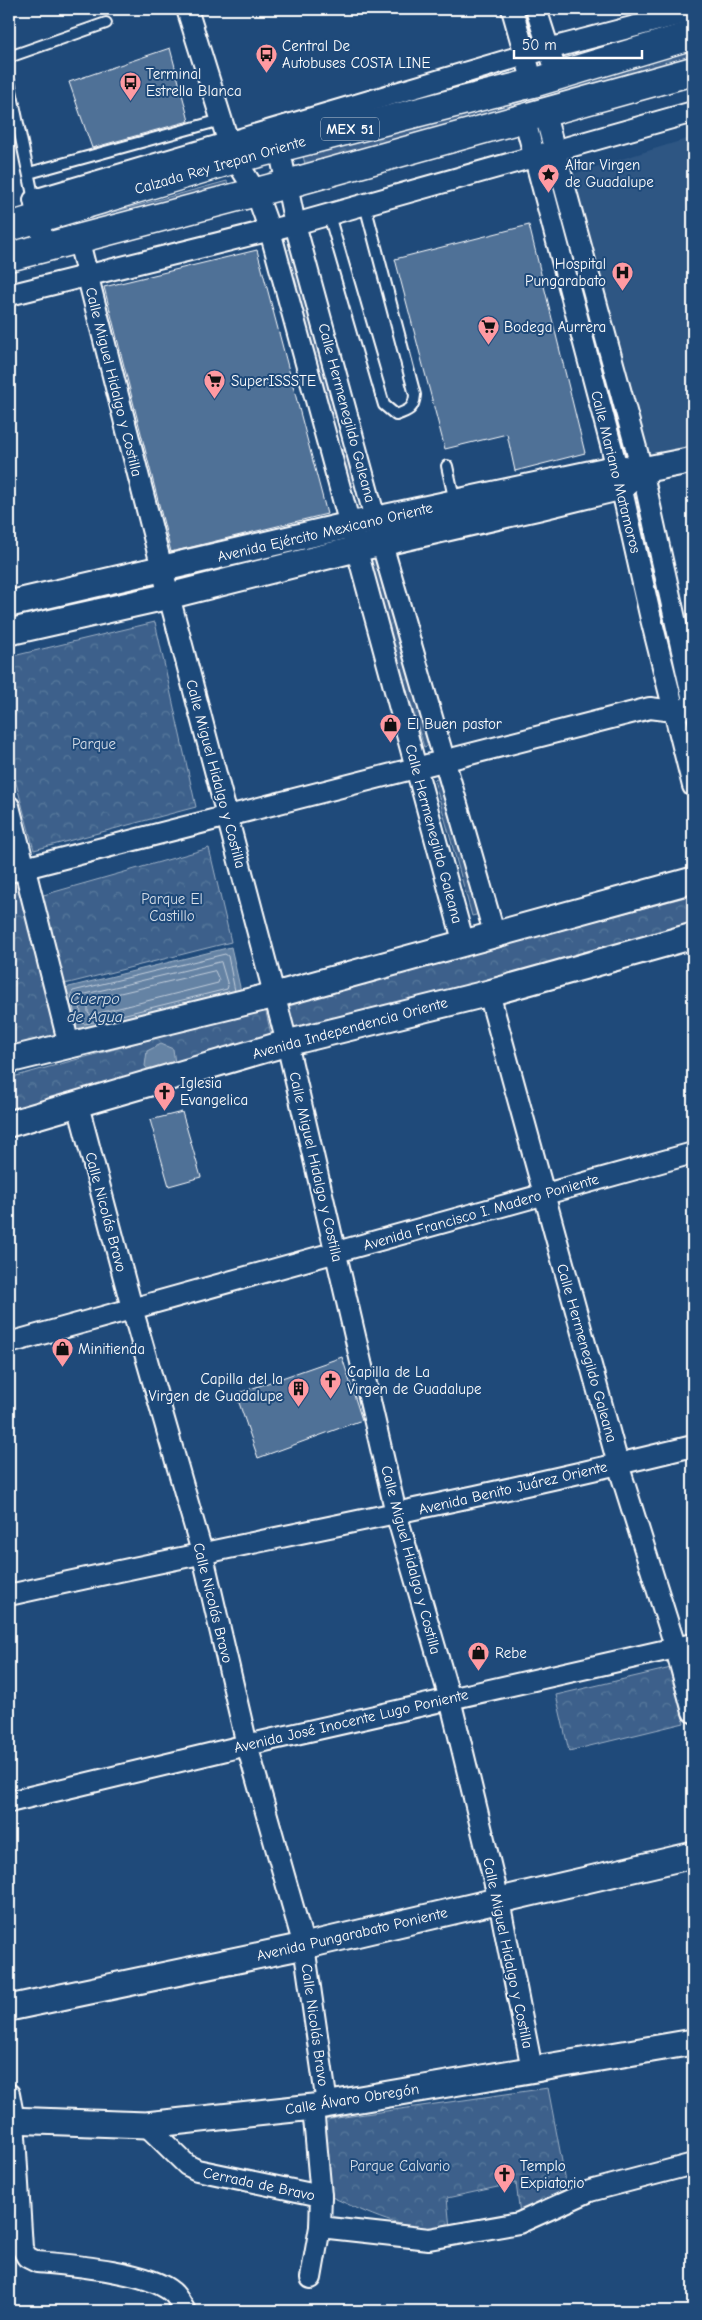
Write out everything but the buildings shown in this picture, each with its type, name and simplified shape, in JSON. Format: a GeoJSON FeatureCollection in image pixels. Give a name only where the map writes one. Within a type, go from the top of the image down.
{"type":"FeatureCollection","features":[{"type":"Feature","properties":{"kind":"main road","name":"Calzada Rey Irepan Oriente"},"geometry":{"type":"LineString","coordinates":[[9,228],[37,210],[232,152],[279,147],[545,79],[693,35]]}},
{"type":"Feature","properties":{"kind":"main road","name":"MEX 51"},"geometry":{"type":"LineString","coordinates":[[9,257],[287,184],[693,71]]}},
{"type":"Feature","properties":{"kind":"street","name":"Calle Hermenegildo Galeana"},"geometry":{"type":"LineString","coordinates":[[187,9],[232,152],[256,192],[270,230],[464,944]]}},
{"type":"Feature","properties":{"kind":"street"},"geometry":{"type":"LineString","coordinates":[[512,9],[525,55],[545,79]]}},
{"type":"Feature","properties":{"kind":"street"},"geometry":{"type":"LineString","coordinates":[[536,9],[549,50],[545,79]]}},
{"type":"Feature","properties":{"kind":"street"},"geometry":{"type":"LineString","coordinates":[[232,152],[525,55],[693,11]]}},
{"type":"Feature","properties":{"kind":"street"},"geometry":{"type":"LineString","coordinates":[[9,295],[296,224],[693,112]]}},
{"type":"Feature","properties":{"kind":"street","name":"Calle Mariano Matamoros"},"geometry":{"type":"LineString","coordinates":[[534,114],[556,152],[642,470],[692,691]]}},
{"type":"Feature","properties":{"kind":"street","name":"Calle Mariano Matamoros"},"geometry":{"type":"LineString","coordinates":[[534,114],[535,158],[619,477],[669,691],[684,709],[693,786]]}},
{"type":"Feature","properties":{"kind":"street","name":"Calle Hermenegildo Galeana"},"geometry":{"type":"LineString","coordinates":[[279,147],[296,224],[382,544],[495,936]]}},
{"type":"Feature","properties":{"kind":"street"},"geometry":{"type":"LineString","coordinates":[[37,210],[45,248]]}},
{"type":"Feature","properties":{"kind":"street","name":"Calle Miguel Hidalgo y Costilla"},"geometry":{"type":"LineString","coordinates":[[78,238],[226,816],[287,1043],[396,1514],[450,1699],[499,1901],[532,2070]]}},
{"type":"Feature","properties":{"kind":"street"},"geometry":{"type":"LineString","coordinates":[[575,312],[598,308]]}},
{"type":"Feature","properties":{"kind":"street"},"geometry":{"type":"LineString","coordinates":[[324,430],[350,422]]}},
{"type":"Feature","properties":{"kind":"street","name":"Avenida Ejército Mexicano Oriente"},"geometry":{"type":"LineString","coordinates":[[9,632],[169,596],[382,544],[458,514],[642,470],[693,460]]}},
{"type":"Feature","properties":{"kind":"street","name":"Avenida Ejército Mexicano Oriente"},"geometry":{"type":"LineString","coordinates":[[9,604],[376,519],[458,514]]}},
{"type":"Feature","properties":{"kind":"street"},"geometry":{"type":"LineString","coordinates":[[650,708],[669,691],[692,691]]}},
{"type":"Feature","properties":{"kind":"street"},"geometry":{"type":"LineString","coordinates":[[17,870],[650,708],[684,709]]}},
{"type":"Feature","properties":{"kind":"street"},"geometry":{"type":"LineString","coordinates":[[9,806],[17,870],[69,1045]]}},
{"type":"Feature","properties":{"kind":"street"},"geometry":{"type":"LineString","coordinates":[[9,1060],[275,995],[693,880]]}},
{"type":"Feature","properties":{"kind":"street","name":"Avenida Independencia Oriente"},"geometry":{"type":"LineString","coordinates":[[9,1124],[287,1043],[489,993],[693,936]]}},
{"type":"Feature","properties":{"kind":"street","name":"Calle Hermenegildo Galeana"},"geometry":{"type":"LineString","coordinates":[[489,993],[542,1193],[618,1464],[685,1646],[693,1712]]}},
{"type":"Feature","properties":{"kind":"street","name":"Calle Nicolás Bravo"},"geometry":{"type":"LineString","coordinates":[[78,1105],[132,1308],[202,1552],[247,1745],[304,1946],[320,2106],[321,2196]]}},
{"type":"Feature","properties":{"kind":"street","name":"Avenida Francisco I. Madero Poniente"},"geometry":{"type":"LineString","coordinates":[[9,1343],[335,1253],[542,1193],[693,1153]]}},
{"type":"Feature","properties":{"kind":"street","name":"Avenida Benito Juárez Oriente"},"geometry":{"type":"LineString","coordinates":[[9,1595],[202,1552],[396,1514],[693,1446]]}},
{"type":"Feature","properties":{"kind":"street","name":"Avenida José Inocente Lugo Poniente"},"geometry":{"type":"LineString","coordinates":[[9,1802],[247,1745],[685,1646]]}},
{"type":"Feature","properties":{"kind":"street","name":"Avenida Pungarabato Poniente"},"geometry":{"type":"LineString","coordinates":[[9,2008],[304,1946],[693,1855]]}},
{"type":"Feature","properties":{"kind":"street","name":"Calle Álvaro Obregón"},"geometry":{"type":"LineString","coordinates":[[11,2120],[146,2125],[320,2106],[693,2042]]}},
{"type":"Feature","properties":{"kind":"street"},"geometry":{"type":"LineString","coordinates":[[9,2094],[22,2248],[27,2257],[37,2262],[109,2270],[162,2285],[173,2293],[185,2311]]}},
{"type":"Feature","properties":{"kind":"street","name":"Cerrada de Bravo"},"geometry":{"type":"LineString","coordinates":[[146,2125],[188,2165],[197,2170],[321,2196],[320,2227],[312,2278]]}},
{"type":"Feature","properties":{"kind":"street"},"geometry":{"type":"LineString","coordinates":[[320,2227],[429,2239],[518,2223],[590,2191],[693,2164]]}},
{"type":"Feature","properties":{"kind":"lane"},"geometry":{"type":"LineString","coordinates":[[9,57],[106,23]]}},
{"type":"Feature","properties":{"kind":"lane"},"geometry":{"type":"LineString","coordinates":[[9,81],[37,210]]}},
{"type":"Feature","properties":{"kind":"lane"},"geometry":{"type":"LineString","coordinates":[[29,173],[221,120]]}},
{"type":"Feature","properties":{"kind":"lane"},"geometry":{"type":"LineString","coordinates":[[328,215],[384,405],[396,415],[410,410],[414,404],[415,395],[365,205]]}},
{"type":"Feature","properties":{"kind":"lane"},"geometry":{"type":"LineString","coordinates":[[447,466],[458,514]]}},
{"type":"Feature","properties":{"kind":"shaded area"},"geometry":{"type":"Polygon","coordinates":[[[693,137],[693,447],[650,457],[573,174],[693,137]]]}},
{"type":"Feature","properties":{"kind":"green space"},"geometry":{"type":"Polygon","coordinates":[[[693,48],[693,61],[306,168],[302,152],[693,48]]]}},
{"type":"Feature","properties":{"kind":"green space"},"geometry":{"type":"Polygon","coordinates":[[[227,181],[230,192],[59,235],[58,227],[227,181]]]}},
{"type":"Feature","properties":{"kind":"green space"},"geometry":{"type":"Polygon","coordinates":[[[292,248],[341,415],[330,419],[283,252],[292,248]]]}},
{"type":"Feature","properties":{"kind":"green space"},"geometry":{"type":"Polygon","coordinates":[[[348,449],[357,481],[348,484],[338,451],[348,449]]]}},
{"type":"Feature","properties":{"kind":"green space"},"geometry":{"type":"Polygon","coordinates":[[[379,555],[436,743],[424,747],[366,558],[379,555]]]}},
{"type":"Feature","properties":{"kind":"green space","name":"Parque"},"geometry":{"type":"Polygon","coordinates":[[[155,622],[196,807],[34,850],[9,757],[9,657],[155,622]]]}},
{"type":"Feature","properties":{"kind":"green space"},"geometry":{"type":"Polygon","coordinates":[[[446,776],[480,914],[472,916],[434,780],[446,776]]]}},
{"type":"Feature","properties":{"kind":"green space","name":"Parque El Castillo"},"geometry":{"type":"Polygon","coordinates":[[[209,848],[231,942],[65,984],[40,896],[209,848]]]}},
{"type":"Feature","properties":{"kind":"green space"},"geometry":{"type":"Polygon","coordinates":[[[22,876],[59,1037],[9,1051],[9,880],[22,876]]]}},
{"type":"Feature","properties":{"kind":"green space"},"geometry":{"type":"Polygon","coordinates":[[[693,895],[693,931],[295,1036],[285,1003],[693,895]]]}},
{"type":"Feature","properties":{"kind":"green space"},"geometry":{"type":"Polygon","coordinates":[[[265,1008],[273,1043],[9,1118],[9,1078],[265,1008]]]}},
{"type":"Feature","properties":{"kind":"green space"},"geometry":{"type":"Polygon","coordinates":[[[671,1668],[684,1723],[569,1751],[556,1695],[671,1668]]]}},
{"type":"Feature","properties":{"kind":"green space","name":"Parque Calvario"},"geometry":{"type":"Polygon","coordinates":[[[548,2088],[568,2193],[520,2214],[516,2183],[447,2198],[450,2228],[432,2229],[387,2220],[327,2195],[323,2120],[548,2088]]]}},
{"type":"Feature","properties":{"kind":"water","name":"Cuerpo de Agua"},"geometry":{"type":"Polygon","coordinates":[[[231,947],[242,996],[74,1039],[65,988],[231,947]]]}},
{"type":"Feature","properties":{"kind":"water"},"geometry":{"type":"Polygon","coordinates":[[[161,1044],[173,1049],[175,1063],[150,1072],[145,1066],[147,1051],[161,1044]]]}},
{"type":"Feature","properties":{"kind":"place","name":"Central De Autobuses COSTA LINE"},"geometry":{"type":"Point","coordinates":[266,74]}},
{"type":"Feature","properties":{"kind":"place","name":"Terminal Estrella Blanca"},"geometry":{"type":"Point","coordinates":[130,102]}},
{"type":"Feature","properties":{"kind":"place","name":"Altar Virgen de Guadalupe"},"geometry":{"type":"Point","coordinates":[549,193]}},
{"type":"Feature","properties":{"kind":"place","name":"Hospital Pungarabato"},"geometry":{"type":"Point","coordinates":[622,292]}},
{"type":"Feature","properties":{"kind":"place","name":"Bodega Aurrera"},"geometry":{"type":"Point","coordinates":[488,346]}},
{"type":"Feature","properties":{"kind":"place","name":"SuperISSSTE"},"geometry":{"type":"Point","coordinates":[215,400]}},
{"type":"Feature","properties":{"kind":"place","name":"El Buen pastor"},"geometry":{"type":"Point","coordinates":[391,743]}},
{"type":"Feature","properties":{"kind":"place","name":"Iglesia Evangelica"},"geometry":{"type":"Point","coordinates":[164,1111]}},
{"type":"Feature","properties":{"kind":"place","name":"Minitienda"},"geometry":{"type":"Point","coordinates":[62,1368]}},
{"type":"Feature","properties":{"kind":"place","name":"Capilla de La Virgen de Guadalupe"},"geometry":{"type":"Point","coordinates":[331,1400]}},
{"type":"Feature","properties":{"kind":"place","name":"Capilla del la Virgen de Guadalupe"},"geometry":{"type":"Point","coordinates":[299,1407]}},
{"type":"Feature","properties":{"kind":"place","name":"Rebe"},"geometry":{"type":"Point","coordinates":[479,1672]}},
{"type":"Feature","properties":{"kind":"place","name":"Templo Expiatorio"},"geometry":{"type":"Point","coordinates":[504,2194]}}]}
